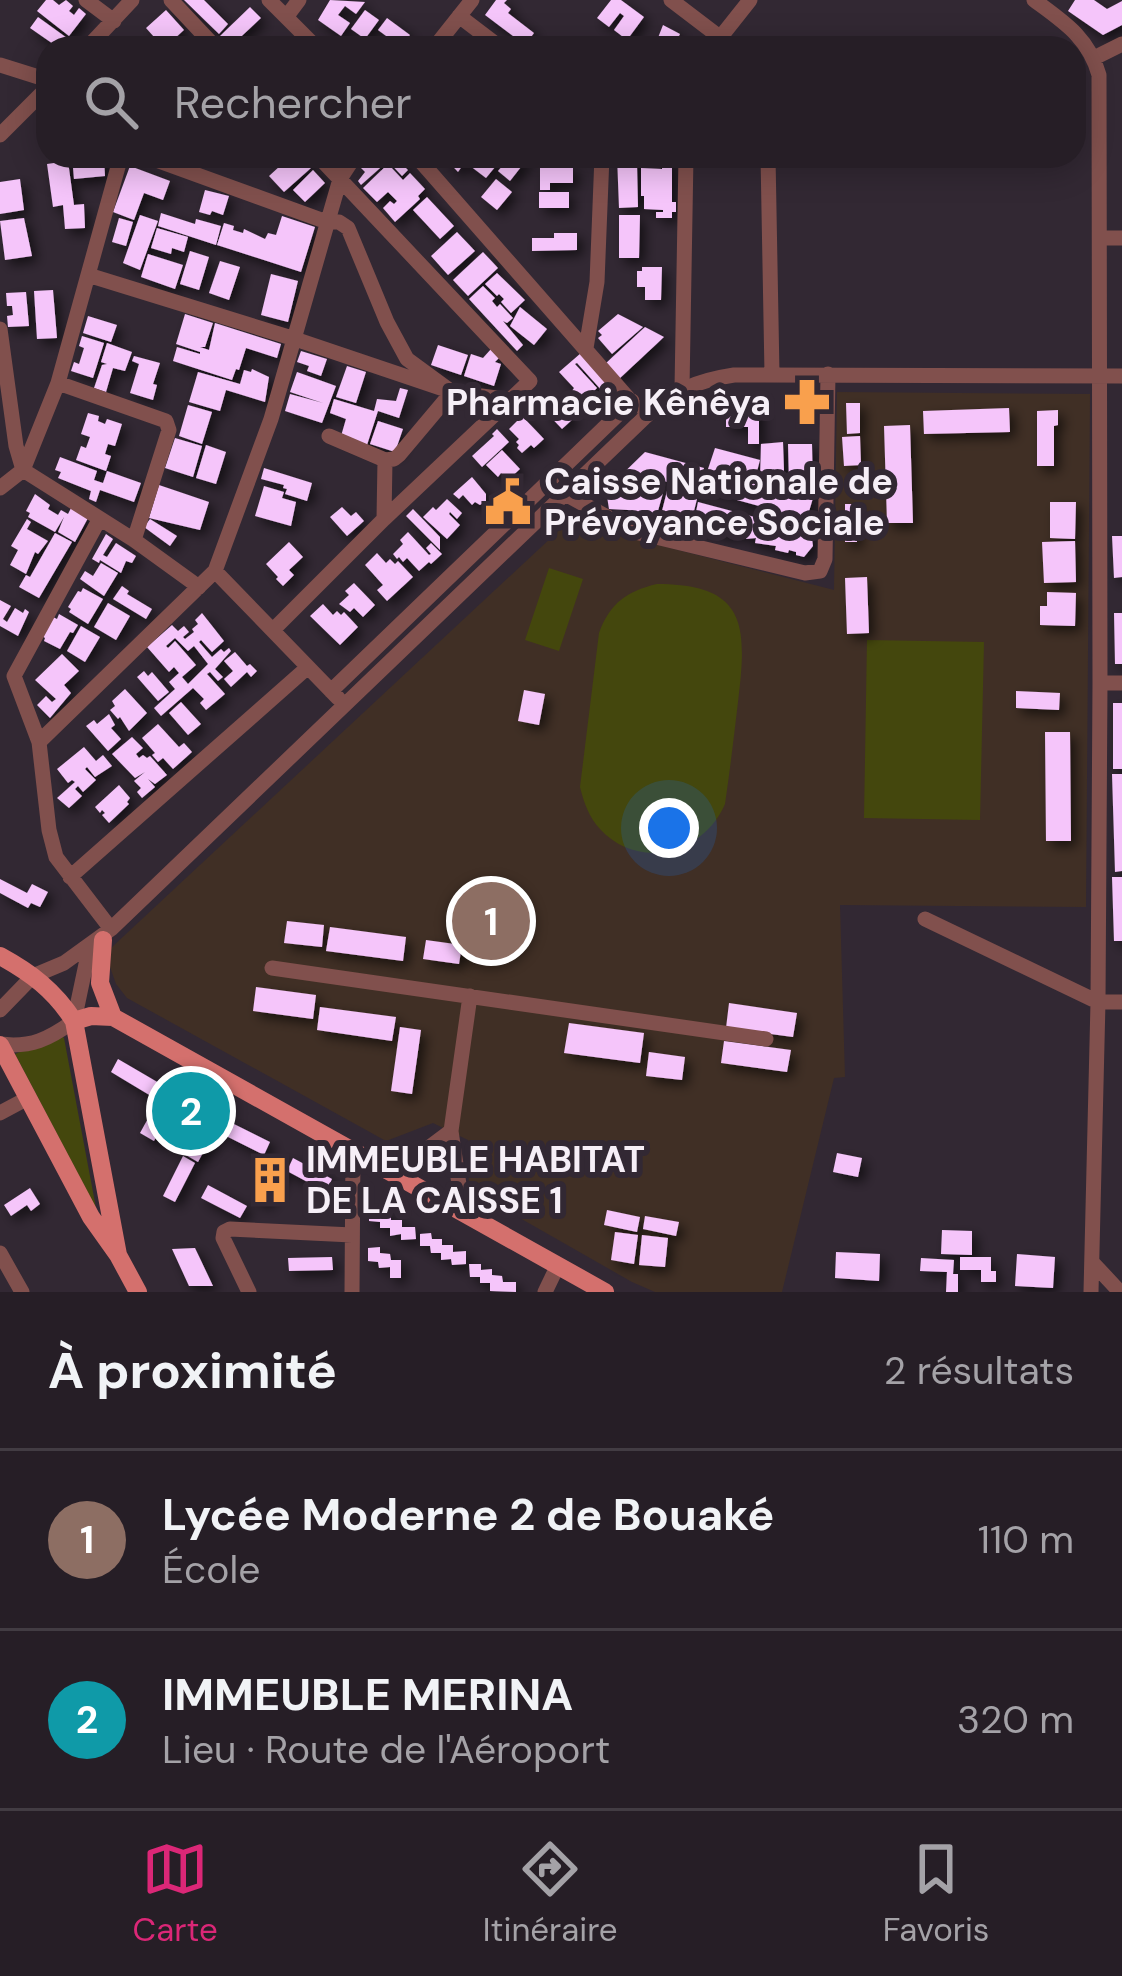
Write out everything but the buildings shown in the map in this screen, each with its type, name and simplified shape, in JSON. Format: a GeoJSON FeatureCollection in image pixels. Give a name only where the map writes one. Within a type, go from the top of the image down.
{"type":"FeatureCollection","features":[{"type":"Feature","properties":{"kind":"main road"},"geometry":{"type":"LineString","coordinates":[[107,935],[100,983],[113,1017]]}},
{"type":"Feature","properties":{"kind":"main road"},"geometry":{"type":"LineString","coordinates":[[0,956],[55,993],[74,1021],[118,1255]]}},
{"type":"Feature","properties":{"kind":"main road"},"geometry":{"type":"LineString","coordinates":[[74,1021],[113,1017],[605,1292]]}},
{"type":"Feature","properties":{"kind":"main road"},"geometry":{"type":"LineString","coordinates":[[0,1045],[91,1217],[138,1292]]}},
{"type":"Feature","properties":{"kind":"street"},"geometry":{"type":"LineString","coordinates":[[86,0],[114,21]]}},
{"type":"Feature","properties":{"kind":"street"},"geometry":{"type":"LineString","coordinates":[[99,36],[132,0]]}},
{"type":"Feature","properties":{"kind":"street"},"geometry":{"type":"LineString","coordinates":[[171,0],[205,36]]}},
{"type":"Feature","properties":{"kind":"street"},"geometry":{"type":"LineString","coordinates":[[269,0],[306,36]]}},
{"type":"Feature","properties":{"kind":"street"},"geometry":{"type":"LineString","coordinates":[[287,16],[299,0]]}},
{"type":"Feature","properties":{"kind":"street"},"geometry":{"type":"LineString","coordinates":[[443,36],[472,0]]}},
{"type":"Feature","properties":{"kind":"street"},"geometry":{"type":"LineString","coordinates":[[671,0],[712,36]]}},
{"type":"Feature","properties":{"kind":"street"},"geometry":{"type":"LineString","coordinates":[[694,0],[715,36]]}},
{"type":"Feature","properties":{"kind":"street"},"geometry":{"type":"LineString","coordinates":[[720,36],[750,0]]}},
{"type":"Feature","properties":{"kind":"street"},"geometry":{"type":"LineString","coordinates":[[1034,0],[1079,36]]}},
{"type":"Feature","properties":{"kind":"street"},"geometry":{"type":"LineString","coordinates":[[459,16],[485,36]]}},
{"type":"Feature","properties":{"kind":"street"},"geometry":{"type":"LineString","coordinates":[[1094,58],[1122,44]]}},
{"type":"Feature","properties":{"kind":"street"},"geometry":{"type":"LineString","coordinates":[[1086,45],[1099,75],[1101,376],[1098,1002],[1091,1292]]}},
{"type":"Feature","properties":{"kind":"street"},"geometry":{"type":"LineString","coordinates":[[0,65],[36,79]]}},
{"type":"Feature","properties":{"kind":"street"},"geometry":{"type":"LineString","coordinates":[[0,136],[36,97]]}},
{"type":"Feature","properties":{"kind":"street"},"geometry":{"type":"LineString","coordinates":[[0,488],[23,470],[58,383],[118,168]]}},
{"type":"Feature","properties":{"kind":"street"},"geometry":{"type":"LineString","coordinates":[[178,168],[348,228],[407,359],[452,392]]}},
{"type":"Feature","properties":{"kind":"street"},"geometry":{"type":"LineString","coordinates":[[274,629],[384,518],[530,384],[530,378],[329,168]]}},
{"type":"Feature","properties":{"kind":"street"},"geometry":{"type":"LineString","coordinates":[[39,742],[215,571],[271,419],[326,222],[348,168]]}},
{"type":"Feature","properties":{"kind":"street"},"geometry":{"type":"LineString","coordinates":[[427,168],[644,418]]}},
{"type":"Feature","properties":{"kind":"street"},"geometry":{"type":"LineString","coordinates":[[586,348],[597,282],[602,168]]}},
{"type":"Feature","properties":{"kind":"street"},"geometry":{"type":"LineString","coordinates":[[682,389],[686,168]]}},
{"type":"Feature","properties":{"kind":"street"},"geometry":{"type":"LineString","coordinates":[[768,168],[772,374]]}},
{"type":"Feature","properties":{"kind":"street"},"geometry":{"type":"LineString","coordinates":[[1100,238],[1122,238]]}},
{"type":"Feature","properties":{"kind":"street"},"geometry":{"type":"LineString","coordinates":[[88,275],[452,392],[512,400]]}},
{"type":"Feature","properties":{"kind":"street"},"geometry":{"type":"LineString","coordinates":[[0,329],[23,470],[199,587]]}},
{"type":"Feature","properties":{"kind":"street"},"geometry":{"type":"LineString","coordinates":[[566,494],[635,532],[805,573],[820,572],[825,560],[828,374]]}},
{"type":"Feature","properties":{"kind":"street"},"geometry":{"type":"LineString","coordinates":[[0,1045],[37,1043],[74,1021],[86,964],[107,935],[668,397],[709,379],[734,375],[1122,376]]}},
{"type":"Feature","properties":{"kind":"street"},"geometry":{"type":"LineString","coordinates":[[58,383],[166,421],[169,430],[134,540]]}},
{"type":"Feature","properties":{"kind":"street"},"geometry":{"type":"LineString","coordinates":[[329,436],[385,460],[394,459],[452,392]]}},
{"type":"Feature","properties":{"kind":"street"},"geometry":{"type":"LineString","coordinates":[[331,691],[632,401]]}},
{"type":"Feature","properties":{"kind":"street"},"geometry":{"type":"LineString","coordinates":[[384,518],[385,460]]}},
{"type":"Feature","properties":{"kind":"street"},"geometry":{"type":"LineString","coordinates":[[99,520],[15,671],[15,682],[39,742],[56,857],[107,935]]}},
{"type":"Feature","properties":{"kind":"street"},"geometry":{"type":"LineString","coordinates":[[215,571],[344,706]]}},
{"type":"Feature","properties":{"kind":"street"},"geometry":{"type":"LineString","coordinates":[[70,877],[308,667]]}},
{"type":"Feature","properties":{"kind":"street"},"geometry":{"type":"LineString","coordinates":[[1100,683],[1122,683]]}},
{"type":"Feature","properties":{"kind":"street"},"geometry":{"type":"LineString","coordinates":[[925,919],[1098,1002],[1122,1002]]}},
{"type":"Feature","properties":{"kind":"street"},"geometry":{"type":"LineString","coordinates":[[0,1010],[33,976],[64,963],[107,935]]}},
{"type":"Feature","properties":{"kind":"street"},"geometry":{"type":"LineString","coordinates":[[272,968],[766,1040]]}},
{"type":"Feature","properties":{"kind":"street"},"geometry":{"type":"LineString","coordinates":[[463,1211],[451,1131],[470,996]]}},
{"type":"Feature","properties":{"kind":"street"},"geometry":{"type":"LineString","coordinates":[[0,1113],[28,1098]]}},
{"type":"Feature","properties":{"kind":"street"},"geometry":{"type":"LineString","coordinates":[[395,1173],[451,1131]]}},
{"type":"Feature","properties":{"kind":"street"},"geometry":{"type":"LineString","coordinates":[[352,1149],[352,1292]]}},
{"type":"Feature","properties":{"kind":"street"},"geometry":{"type":"LineString","coordinates":[[249,1292],[224,1232],[352,1235]]}},
{"type":"Feature","properties":{"kind":"street"},"geometry":{"type":"LineString","coordinates":[[0,1252],[22,1292]]}},
{"type":"Feature","properties":{"kind":"street"},"geometry":{"type":"LineString","coordinates":[[1092,1262],[1120,1292]]}},
{"type":"Feature","properties":{"kind":"street"},"geometry":{"type":"LineString","coordinates":[[545,1292],[558,1264]]}},
{"type":"Feature","properties":{"kind":"shaded area"},"geometry":{"type":"Polygon","coordinates":[[[837,392],[1090,394],[1086,907],[840,905],[845,1077],[834,1078],[782,1292],[655,1292],[632,1282],[469,1189],[468,1140],[433,1123],[386,1141],[127,998],[110,967],[111,948],[568,522],[834,590],[837,392]]]}},
{"type":"Feature","properties":{"kind":"shaded area"},"geometry":{"type":"Polygon","coordinates":[[[549,568],[583,579],[559,651],[525,640],[549,568]]]}},
{"type":"Feature","properties":{"kind":"shaded area"},"geometry":{"type":"Polygon","coordinates":[[[657,584],[687,586],[725,602],[735,615],[742,652],[725,804],[702,835],[669,851],[651,853],[615,842],[600,829],[580,787],[599,633],[621,600],[657,584]]]}},
{"type":"Feature","properties":{"kind":"shaded area"},"geometry":{"type":"Polygon","coordinates":[[[867,640],[984,642],[980,820],[864,818],[867,640]]]}},
{"type":"Feature","properties":{"kind":"shaded area"},"geometry":{"type":"Polygon","coordinates":[[[61,1035],[64,1038],[96,1208],[15,1054],[61,1035]]]}},
{"type":"Feature","properties":{"kind":"place","name":"Pharmacie Kênêya"},"geometry":{"type":"Point","coordinates":[807,402]}},
{"type":"Feature","properties":{"kind":"place","name":"Caisse Nationale de Prévoyance Sociale"},"geometry":{"type":"Point","coordinates":[508,502]}},
{"type":"Feature","properties":{"kind":"place","name":"Lycée Moderne 2 de Bouaké"},"geometry":{"type":"Point","coordinates":[491,921]}},
{"type":"Feature","properties":{"kind":"place","name":"IMMEUBLE MERINA"},"geometry":{"type":"Point","coordinates":[191,1111]}},
{"type":"Feature","properties":{"kind":"place","name":"IMMEUBLE HABITAT DE LA CAISSE 1"},"geometry":{"type":"Point","coordinates":[270,1180]}}]}
